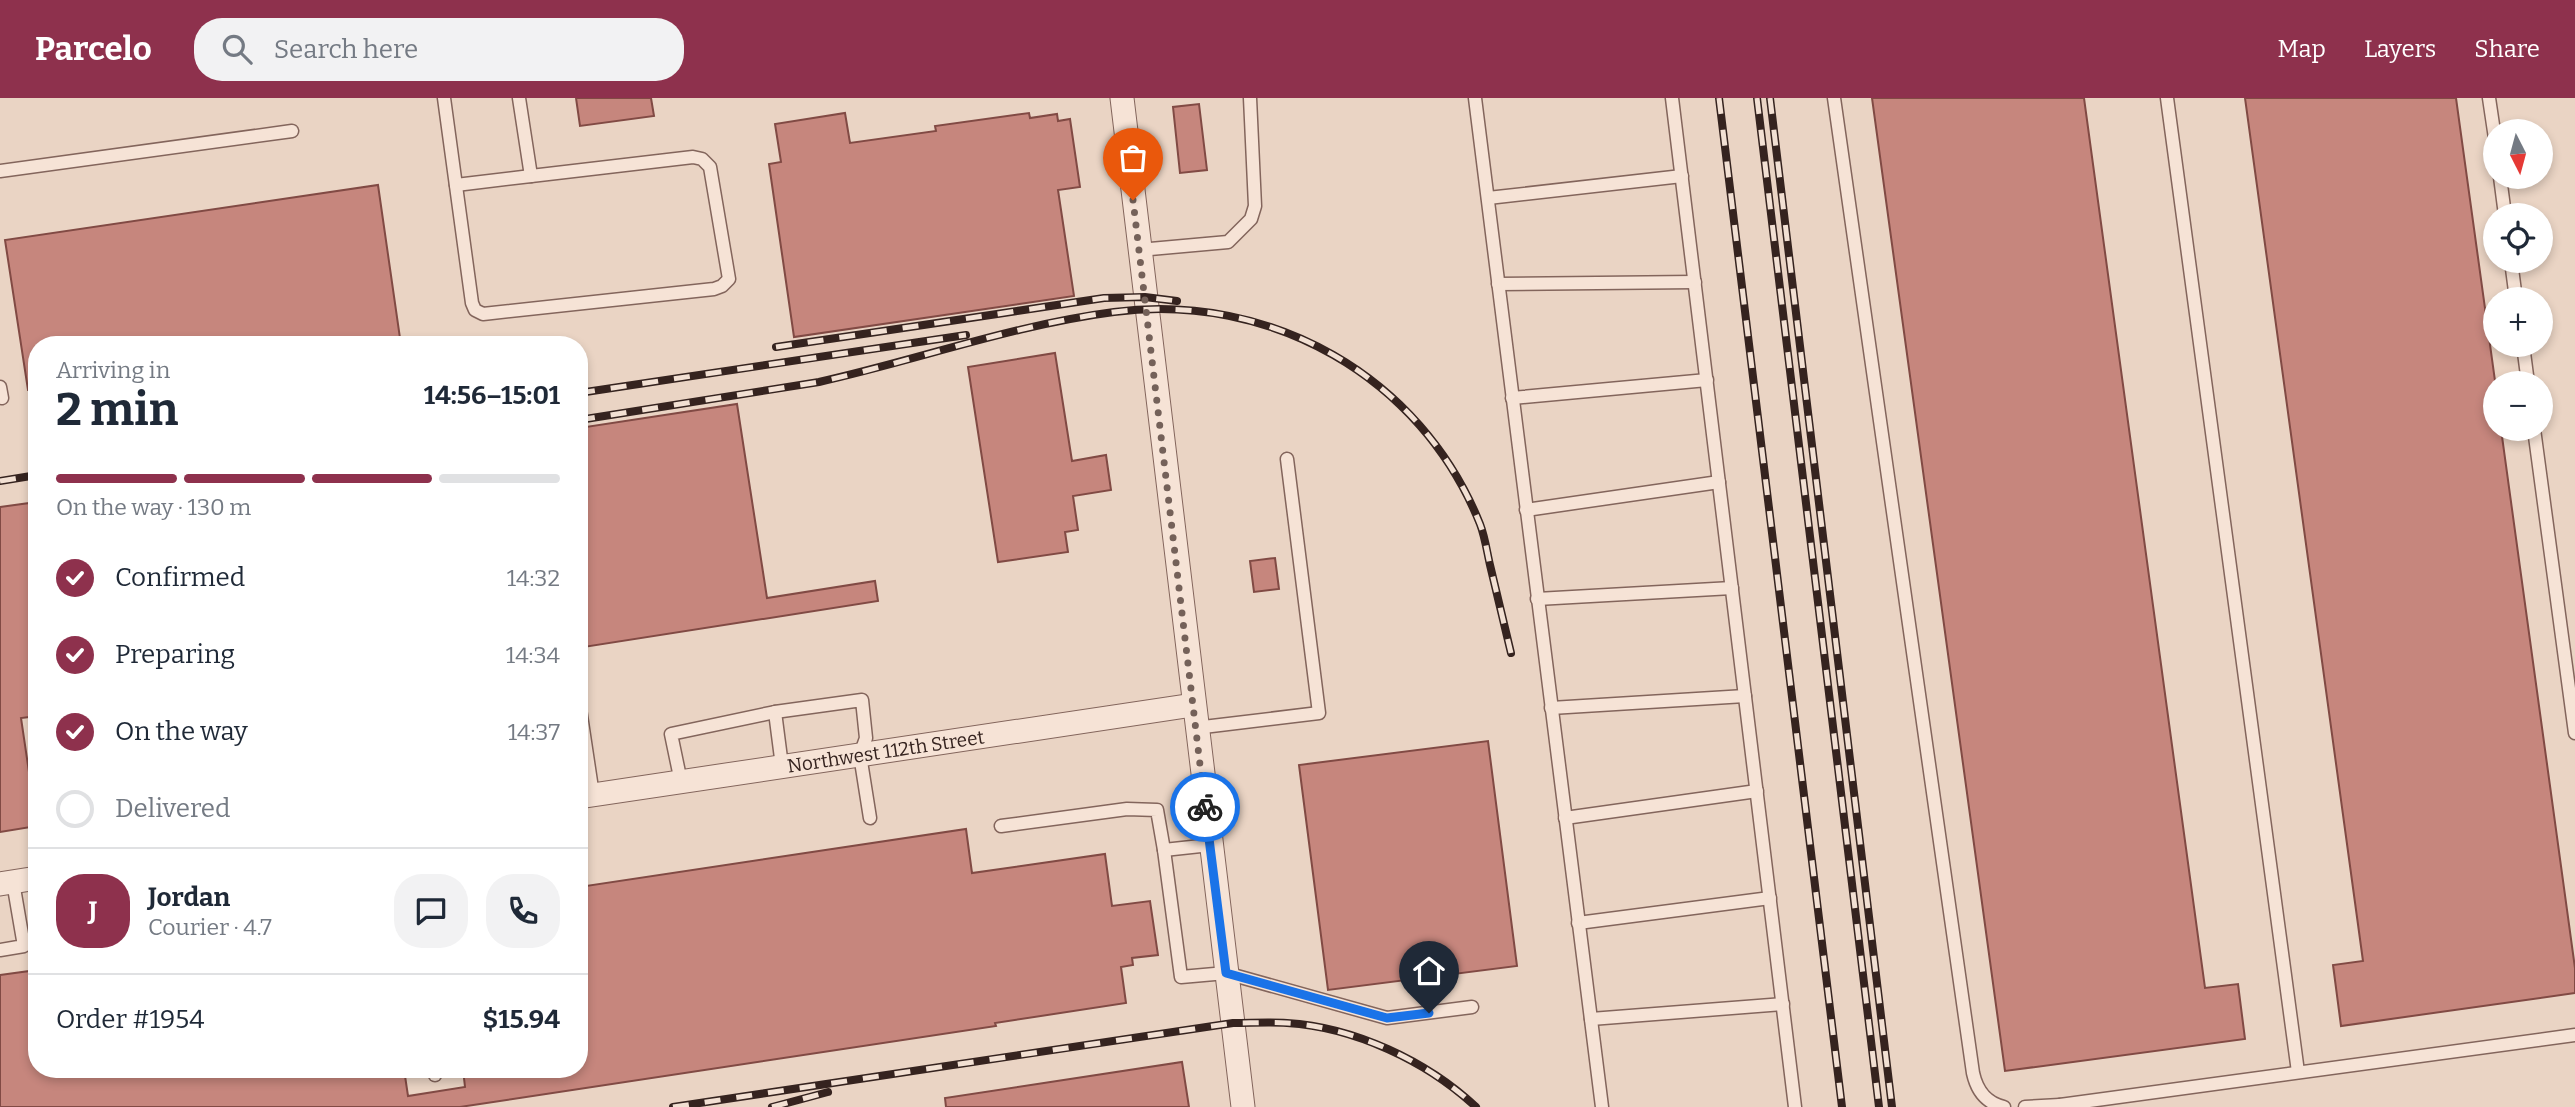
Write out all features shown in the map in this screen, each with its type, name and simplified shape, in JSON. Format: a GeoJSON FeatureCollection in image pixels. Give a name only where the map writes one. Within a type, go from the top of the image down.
{"type":"FeatureCollection","features":[{"type":"Feature","properties":{"kind":"street"},"geometry":{"type":"LineString","coordinates":[[1126,99],[1139,250],[1243,1107]]}},
{"type":"Feature","properties":{"kind":"street","name":"Northwest 112th Street"},"geometry":{"type":"LineString","coordinates":[[588,796],[1193,705]]}},
{"type":"Feature","properties":{"kind":"street"},"geometry":{"type":"LineString","coordinates":[[7,883],[28,880]]}},
{"type":"Feature","properties":{"kind":"lane"},"geometry":{"type":"LineString","coordinates":[[444,98],[472,303],[475,310],[483,314],[714,289],[729,279],[710,167],[702,159],[693,157],[456,185]]}},
{"type":"Feature","properties":{"kind":"lane"},"geometry":{"type":"LineString","coordinates":[[519,98],[531,176]]}},
{"type":"Feature","properties":{"kind":"lane"},"geometry":{"type":"LineString","coordinates":[[1139,250],[1228,243],[1251,219],[1255,206],[1250,98]]}},
{"type":"Feature","properties":{"kind":"lane"},"geometry":{"type":"LineString","coordinates":[[1475,98],[1602,1107]]}},
{"type":"Feature","properties":{"kind":"lane"},"geometry":{"type":"LineString","coordinates":[[1672,98],[1795,1107]]}},
{"type":"Feature","properties":{"kind":"lane"},"geometry":{"type":"LineString","coordinates":[[1834,98],[1973,1073],[1982,1094],[1990,1102],[2004,1107]]}},
{"type":"Feature","properties":{"kind":"lane"},"geometry":{"type":"LineString","coordinates":[[2167,98],[2298,1072]]}},
{"type":"Feature","properties":{"kind":"lane"},"geometry":{"type":"LineString","coordinates":[[2489,98],[2492,119]]}},
{"type":"Feature","properties":{"kind":"lane"},"geometry":{"type":"LineString","coordinates":[[0,172],[292,131]]}},
{"type":"Feature","properties":{"kind":"lane"},"geometry":{"type":"LineString","coordinates":[[1488,198],[1682,176]]}},
{"type":"Feature","properties":{"kind":"lane"},"geometry":{"type":"LineString","coordinates":[[1498,284],[1695,282]]}},
{"type":"Feature","properties":{"kind":"lane"},"geometry":{"type":"LineString","coordinates":[[1512,398],[1707,380]]}},
{"type":"Feature","properties":{"kind":"lane"},"geometry":{"type":"LineString","coordinates":[[2536,441],[2575,733]]}},
{"type":"Feature","properties":{"kind":"lane"},"geometry":{"type":"LineString","coordinates":[[1195,728],[1319,712],[1287,459]]}},
{"type":"Feature","properties":{"kind":"lane"},"geometry":{"type":"LineString","coordinates":[[1526,510],[1719,482]]}},
{"type":"Feature","properties":{"kind":"lane"},"geometry":{"type":"LineString","coordinates":[[1537,599],[1732,588]]}},
{"type":"Feature","properties":{"kind":"lane"},"geometry":{"type":"LineString","coordinates":[[1551,708],[1745,696]]}},
{"type":"Feature","properties":{"kind":"lane"},"geometry":{"type":"LineString","coordinates":[[681,782],[671,734],[775,712],[862,700],[866,738],[860,755],[870,818]]}},
{"type":"Feature","properties":{"kind":"lane"},"geometry":{"type":"LineString","coordinates":[[775,712],[782,766]]}},
{"type":"Feature","properties":{"kind":"lane"},"geometry":{"type":"LineString","coordinates":[[1565,818],[1757,791]]}},
{"type":"Feature","properties":{"kind":"lane"},"geometry":{"type":"LineString","coordinates":[[1001,826],[1127,809],[1157,810],[1181,977],[1226,973],[1387,1018],[1472,1007]]}},
{"type":"Feature","properties":{"kind":"lane"},"geometry":{"type":"LineString","coordinates":[[1164,850],[1210,845]]}},
{"type":"Feature","properties":{"kind":"lane"},"geometry":{"type":"LineString","coordinates":[[0,950],[24,946],[7,883]]}},
{"type":"Feature","properties":{"kind":"lane"},"geometry":{"type":"LineString","coordinates":[[1578,923],[1770,898]]}},
{"type":"Feature","properties":{"kind":"lane"},"geometry":{"type":"LineString","coordinates":[[1591,1019],[1783,1004]]}},
{"type":"Feature","properties":{"kind":"lane"},"geometry":{"type":"LineString","coordinates":[[2025,1107],[2060,1106],[2575,1035]]}},
{"type":"Feature","properties":{"kind":"building"},"geometry":{"type":"Polygon","coordinates":[[[576,98],[651,98],[654,116],[580,126],[576,98]]]}},
{"type":"Feature","properties":{"kind":"building"},"geometry":{"type":"Polygon","coordinates":[[[1872,98],[2084,98],[2205,988],[2238,984],[2245,1039],[2005,1071],[1872,98]]]}},
{"type":"Feature","properties":{"kind":"building"},"geometry":{"type":"Polygon","coordinates":[[[2245,98],[2456,98],[2483,294],[2483,357],[2492,357],[2494,371],[2483,371],[2483,441],[2503,441],[2575,968],[2575,993],[2341,1026],[2333,965],[2363,961],[2245,98]]]}},
{"type":"Feature","properties":{"kind":"building"},"geometry":{"type":"Polygon","coordinates":[[[1199,104],[1207,170],[1180,173],[1173,107],[1199,104]]]}},
{"type":"Feature","properties":{"kind":"building"},"geometry":{"type":"Polygon","coordinates":[[[845,113],[850,143],[936,131],[935,126],[1029,113],[1030,118],[1057,114],[1058,121],[1070,119],[1080,187],[1058,190],[1074,296],[794,337],[769,164],[781,162],[775,124],[845,113]]]}},
{"type":"Feature","properties":{"kind":"building"},"geometry":{"type":"Polygon","coordinates":[[[378,185],[400,336],[28,336],[28,390],[5,240],[378,185]]]}},
{"type":"Feature","properties":{"kind":"building"},"geometry":{"type":"Polygon","coordinates":[[[1055,353],[1072,461],[1106,455],[1111,490],[1073,496],[1078,530],[1065,532],[1068,552],[998,562],[968,367],[1055,353]]]}},
{"type":"Feature","properties":{"kind":"building"},"geometry":{"type":"Polygon","coordinates":[[[737,404],[767,598],[875,581],[878,601],[588,646],[588,427],[737,404]]]}},
{"type":"Feature","properties":{"kind":"building"},"geometry":{"type":"Polygon","coordinates":[[[28,503],[28,717],[21,718],[28,765],[28,827],[0,832],[0,507],[28,503]]]}},
{"type":"Feature","properties":{"kind":"building"},"geometry":{"type":"Polygon","coordinates":[[[1275,558],[1279,589],[1254,592],[1250,561],[1275,558]]]}},
{"type":"Feature","properties":{"kind":"building"},"geometry":{"type":"Polygon","coordinates":[[[1488,741],[1517,966],[1328,990],[1299,765],[1488,741]]]}},
{"type":"Feature","properties":{"kind":"building"},"geometry":{"type":"Polygon","coordinates":[[[966,829],[972,873],[1105,854],[1112,906],[1150,901],[1158,955],[1132,958],[1133,965],[1121,967],[1126,1003],[995,1023],[996,1026],[460,1107],[0,1107],[0,975],[28,971],[28,1078],[405,1078],[408,1096],[465,1087],[464,1078],[588,1078],[588,886],[966,829]]]}},
{"type":"Feature","properties":{"kind":"building"},"geometry":{"type":"Polygon","coordinates":[[[1182,1062],[1189,1107],[946,1107],[945,1098],[1182,1062]]]}},
{"type":"Feature","properties":{"kind":"railway"},"geometry":{"type":"LineString","coordinates":[[1719,98],[1842,1107]]}},
{"type":"Feature","properties":{"kind":"railway"},"geometry":{"type":"LineString","coordinates":[[1757,98],[1879,1107]]}},
{"type":"Feature","properties":{"kind":"railway"},"geometry":{"type":"LineString","coordinates":[[1770,98],[1892,1107]]}},
{"type":"Feature","properties":{"kind":"railway"},"geometry":{"type":"LineString","coordinates":[[776,347],[1104,298],[1145,297],[1177,301]]}},
{"type":"Feature","properties":{"kind":"railway"},"geometry":{"type":"LineString","coordinates":[[588,419],[819,382],[1002,334],[1076,318],[1114,312],[1172,309],[1229,316],[1283,331],[1333,355],[1379,387],[1420,426],[1454,472],[1480,524],[1511,653]]}},
{"type":"Feature","properties":{"kind":"railway"},"geometry":{"type":"LineString","coordinates":[[588,392],[966,335]]}},
{"type":"Feature","properties":{"kind":"railway"},"geometry":{"type":"LineString","coordinates":[[0,481],[28,476]]}},
{"type":"Feature","properties":{"kind":"railway"},"geometry":{"type":"LineString","coordinates":[[673,1107],[1233,1023],[1312,1026],[1363,1039],[1412,1061],[1457,1090],[1476,1107]]}},
{"type":"Feature","properties":{"kind":"railway"},"geometry":{"type":"LineString","coordinates":[[772,1107],[828,1092]]}},
{"type":"Feature","properties":{"kind":"way so far"},"geometry":{"type":"LineString","coordinates":[[1133,200],[1205,807]]}},
{"type":"Feature","properties":{"kind":"route"},"geometry":{"type":"LineString","coordinates":[[1205,807],[1226,973],[1387,1018],[1429,1013]]}}]}
